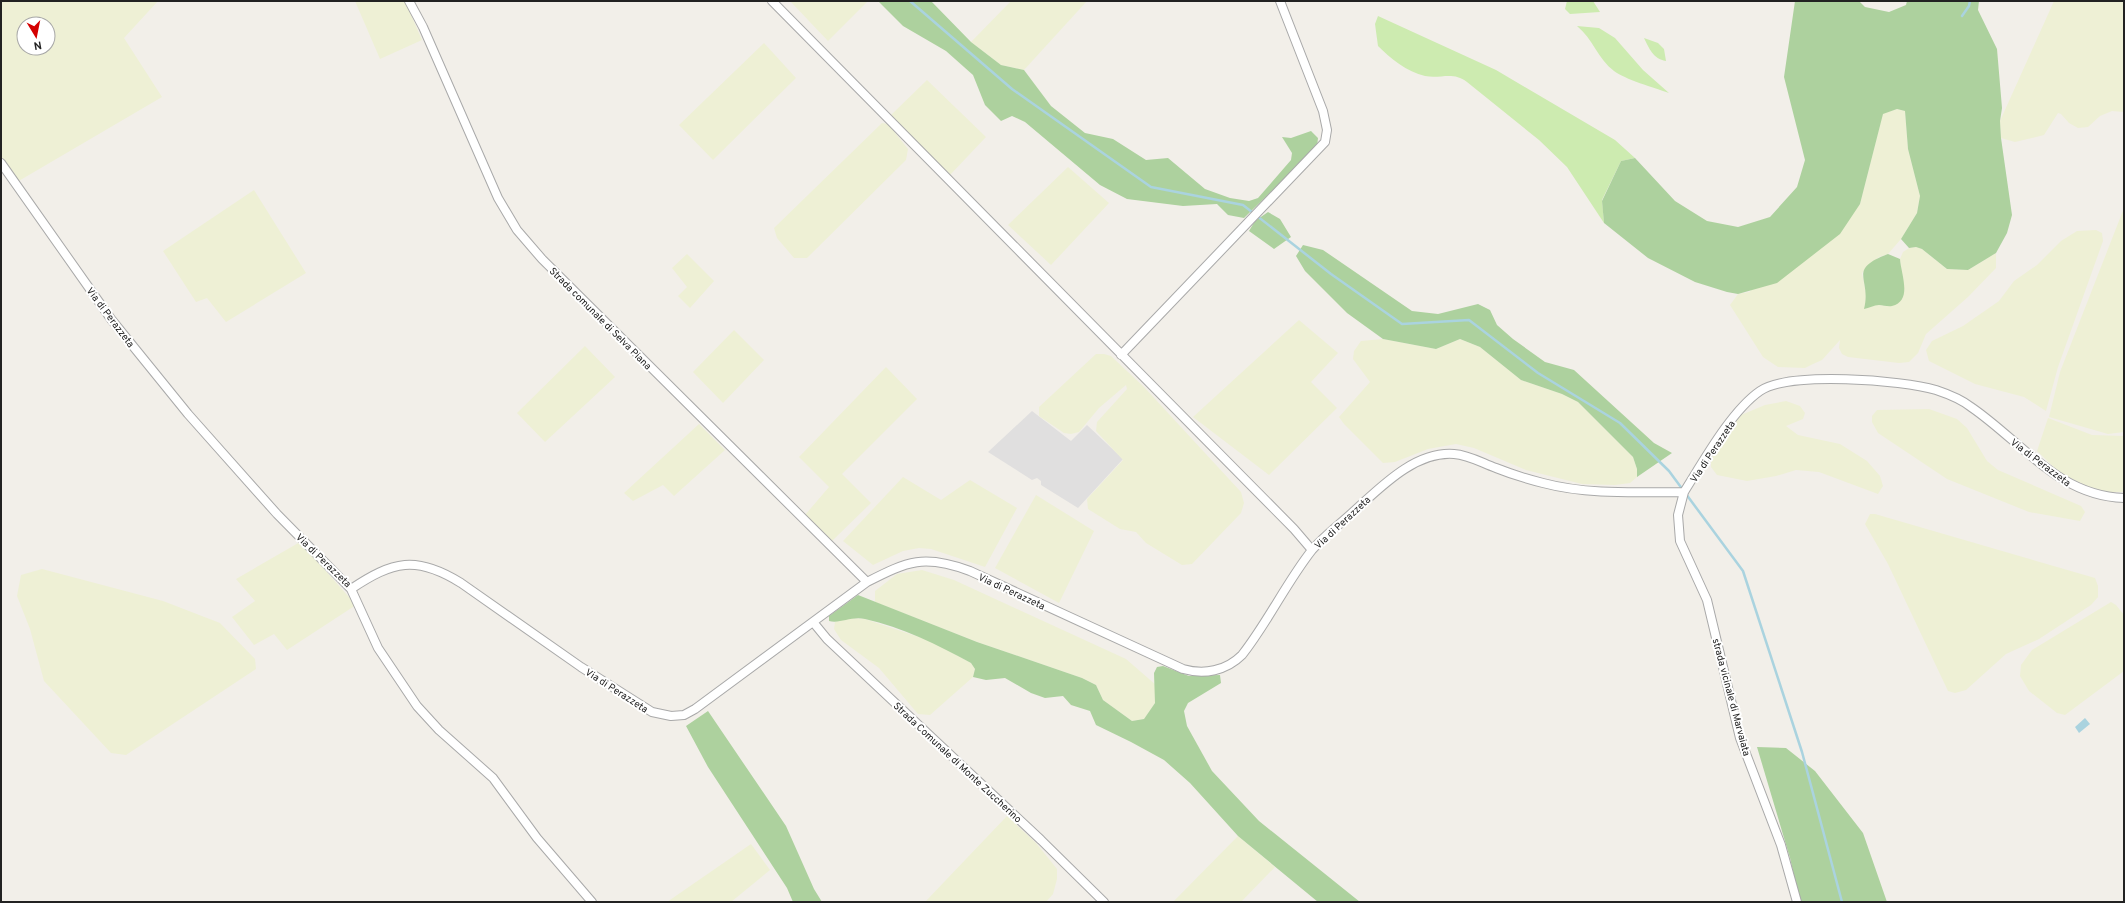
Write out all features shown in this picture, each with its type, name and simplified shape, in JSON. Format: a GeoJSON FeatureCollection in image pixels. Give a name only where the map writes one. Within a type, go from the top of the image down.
{"type":"FeatureCollection","features":[{"type":"Feature","properties":{"kind":"street","name":"Strada comunale di Selva Piana"},"geometry":{"type":"LineString","coordinates":[[409,1],[423,27],[498,198],[522,237],[542,259],[867,582]]}},
{"type":"Feature","properties":{"kind":"street"},"geometry":{"type":"LineString","coordinates":[[772,1],[1289,524],[1312,550]]}},
{"type":"Feature","properties":{"kind":"street"},"geometry":{"type":"LineString","coordinates":[[1121,355],[1325,142],[1327,130],[1323,111],[1280,1]]}},
{"type":"Feature","properties":{"kind":"street","name":"Via di Perazzeta"},"geometry":{"type":"LineString","coordinates":[[1,163],[111,319],[188,414],[277,514],[352,589],[378,572],[398,565],[414,565],[440,571],[485,598],[581,667],[652,712],[664,716],[680,715],[695,709],[867,582],[898,566],[912,562],[951,565],[998,584],[1176,667],[1190,671],[1204,672],[1228,666],[1242,655],[1312,550],[1400,472],[1425,458],[1442,454],[1467,457],[1520,476],[1568,488],[1606,491],[1684,492],[1734,418],[1760,391],[1774,384],[1844,380],[1905,384],[1946,394],[1972,407],[2029,454],[2068,483],[2092,493],[2124,498]]}},
{"type":"Feature","properties":{"kind":"street","name":"strada vicinale di Marvaiata"},"geometry":{"type":"LineString","coordinates":[[1684,492],[1678,520],[1681,545],[1707,600],[1740,738],[1781,845],[1796,902]]}},
{"type":"Feature","properties":{"kind":"street"},"geometry":{"type":"LineString","coordinates":[[352,589],[378,648],[414,702],[438,730],[493,778],[543,845],[592,902]]}},
{"type":"Feature","properties":{"kind":"street","name":"Strada Comunale di Monte Zuccherino"},"geometry":{"type":"LineString","coordinates":[[813,622],[827,639],[1041,840],[1104,902]]}},
{"type":"Feature","properties":{"kind":"shaded area"},"geometry":{"type":"Polygon","coordinates":[[[1032,411],[1071,441],[1087,425],[1123,459],[1078,508],[1041,485],[1041,481],[1037,478],[1032,480],[988,452],[1032,411]]]}},
{"type":"Feature","properties":{"kind":"green space"},"geometry":{"type":"Polygon","coordinates":[[[1,1],[158,1],[124,38],[162,97],[17,182],[1,158],[1,1]]]}},
{"type":"Feature","properties":{"kind":"green space"},"geometry":{"type":"Polygon","coordinates":[[[355,1],[405,1],[422,40],[380,59],[355,1]]]}},
{"type":"Feature","properties":{"kind":"green space"},"geometry":{"type":"Polygon","coordinates":[[[790,1],[868,1],[828,41],[790,1]]]}},
{"type":"Feature","properties":{"kind":"green space"},"geometry":{"type":"Polygon","coordinates":[[[878,1],[931,1],[971,42],[1001,65],[1024,70],[1051,106],[1085,133],[1113,139],[1146,160],[1168,158],[1205,189],[1230,198],[1249,201],[1258,198],[1291,160],[1292,153],[1282,137],[1291,138],[1311,131],[1318,138],[1317,147],[1244,218],[1228,215],[1217,204],[1183,206],[1127,199],[1100,185],[1025,122],[1012,116],[1001,121],[985,105],[973,75],[946,51],[903,26],[878,1]]]}},
{"type":"Feature","properties":{"kind":"green space"},"geometry":{"type":"Polygon","coordinates":[[[1011,1],[1087,1],[1024,70],[1001,65],[971,42],[1011,1]]]}},
{"type":"Feature","properties":{"kind":"green space"},"geometry":{"type":"Polygon","coordinates":[[[1567,1],[1593,1],[1600,12],[1570,14],[1565,9],[1567,1]]]}},
{"type":"Feature","properties":{"kind":"green space"},"geometry":{"type":"Polygon","coordinates":[[[1795,1],[1859,1],[1865,7],[1889,12],[1906,5],[1907,1],[1979,1],[1978,10],[1997,49],[2002,108],[2000,121],[2001,138],[2012,215],[2007,233],[1996,253],[1968,270],[1947,269],[1922,249],[1916,247],[1909,248],[1901,239],[1917,213],[1920,196],[1908,149],[1905,111],[1897,109],[1883,114],[1860,204],[1840,234],[1777,283],[1738,294],[1695,282],[1648,258],[1604,223],[1602,201],[1621,161],[1635,158],[1675,201],[1707,221],[1738,227],[1770,217],[1797,187],[1805,160],[1784,77],[1795,1]]]}},
{"type":"Feature","properties":{"kind":"green space"},"geometry":{"type":"Polygon","coordinates":[[[2054,1],[2124,1],[2124,112],[2112,111],[2100,116],[2088,127],[2078,128],[2069,123],[2061,114],[2058,113],[2044,135],[2015,142],[2001,138],[2000,121],[2054,1]]]}},
{"type":"Feature","properties":{"kind":"green space"},"geometry":{"type":"Polygon","coordinates":[[[1378,16],[1496,70],[1615,140],[1635,158],[1621,161],[1602,200],[1604,223],[1567,167],[1539,140],[1467,82],[1452,76],[1431,77],[1418,74],[1399,64],[1383,51],[1378,46],[1375,24],[1378,16]]]}},
{"type":"Feature","properties":{"kind":"green space"},"geometry":{"type":"Polygon","coordinates":[[[1577,26],[1599,28],[1615,38],[1643,70],[1669,93],[1632,80],[1614,71],[1604,61],[1583,31],[1577,26]]]}},
{"type":"Feature","properties":{"kind":"green space"},"geometry":{"type":"Polygon","coordinates":[[[1644,38],[1658,43],[1664,49],[1666,61],[1655,55],[1644,38]]]}},
{"type":"Feature","properties":{"kind":"green space"},"geometry":{"type":"Polygon","coordinates":[[[764,43],[796,78],[713,160],[679,125],[764,43]]]}},
{"type":"Feature","properties":{"kind":"green space"},"geometry":{"type":"Polygon","coordinates":[[[927,80],[986,137],[950,175],[891,115],[927,80]]]}},
{"type":"Feature","properties":{"kind":"green space"},"geometry":{"type":"Polygon","coordinates":[[[1897,109],[1905,111],[1908,149],[1920,196],[1917,213],[1901,239],[1888,254],[1879,257],[1862,273],[1867,298],[1878,305],[1891,306],[1901,275],[1900,259],[1903,252],[1909,248],[1916,247],[1922,249],[1947,269],[1968,270],[1996,253],[1996,268],[1968,297],[1926,334],[1918,353],[1909,362],[1899,363],[1848,357],[1842,354],[1839,348],[1840,340],[1822,360],[1805,368],[1778,367],[1763,357],[1730,305],[1738,294],[1749,292],[1860,204],[1883,113],[1897,109]]]}},
{"type":"Feature","properties":{"kind":"green space"},"geometry":{"type":"Polygon","coordinates":[[[882,123],[888,124],[908,149],[906,160],[807,258],[794,258],[777,238],[774,228],[882,123]]]}},
{"type":"Feature","properties":{"kind":"green space"},"geometry":{"type":"Polygon","coordinates":[[[1068,167],[1109,203],[1051,265],[1008,225],[1068,167]]]}},
{"type":"Feature","properties":{"kind":"green space"},"geometry":{"type":"Polygon","coordinates":[[[254,190],[306,273],[226,322],[207,298],[196,302],[163,251],[254,190]]]}},
{"type":"Feature","properties":{"kind":"green space"},"geometry":{"type":"Polygon","coordinates":[[[2124,208],[2124,432],[2108,434],[2049,417],[2060,372],[2124,208]]]}},
{"type":"Feature","properties":{"kind":"green space"},"geometry":{"type":"Polygon","coordinates":[[[1268,212],[1280,219],[1291,237],[1274,249],[1249,231],[1255,221],[1268,212]]]}},
{"type":"Feature","properties":{"kind":"green space"},"geometry":{"type":"Polygon","coordinates":[[[2096,230],[2102,233],[2103,241],[2058,367],[2046,411],[2024,397],[1975,384],[1929,361],[1926,350],[1932,341],[1963,326],[1999,301],[2014,281],[2037,265],[2061,241],[2077,231],[2096,230]]]}},
{"type":"Feature","properties":{"kind":"green space"},"geometry":{"type":"Polygon","coordinates":[[[1303,245],[1323,250],[1412,311],[1438,314],[1478,304],[1490,310],[1497,325],[1513,339],[1545,362],[1574,370],[1654,443],[1672,453],[1637,477],[1637,469],[1633,457],[1578,402],[1562,394],[1521,380],[1480,347],[1460,339],[1436,349],[1383,339],[1347,313],[1305,271],[1296,256],[1303,245]]]}},
{"type":"Feature","properties":{"kind":"green space"},"geometry":{"type":"Polygon","coordinates":[[[687,254],[714,281],[690,308],[678,296],[687,287],[672,268],[687,254]]]}},
{"type":"Feature","properties":{"kind":"green space"},"geometry":{"type":"Polygon","coordinates":[[[1888,254],[1900,259],[1904,286],[1902,299],[1892,306],[1877,305],[1864,309],[1866,298],[1863,276],[1864,270],[1875,260],[1888,254]]]}},
{"type":"Feature","properties":{"kind":"green space"},"geometry":{"type":"Polygon","coordinates":[[[1299,320],[1338,353],[1311,382],[1337,408],[1269,475],[1193,417],[1299,320]]]}},
{"type":"Feature","properties":{"kind":"green space"},"geometry":{"type":"Polygon","coordinates":[[[734,330],[764,360],[723,403],[693,372],[734,330]]]}},
{"type":"Feature","properties":{"kind":"green space"},"geometry":{"type":"Polygon","coordinates":[[[1383,339],[1436,349],[1460,339],[1480,347],[1521,380],[1562,394],[1578,402],[1633,457],[1637,469],[1637,477],[1630,483],[1615,485],[1582,484],[1526,470],[1474,448],[1456,444],[1428,449],[1395,462],[1383,463],[1344,424],[1339,417],[1370,382],[1353,359],[1354,351],[1361,341],[1383,339]]]}},
{"type":"Feature","properties":{"kind":"green space"},"geometry":{"type":"Polygon","coordinates":[[[585,346],[615,377],[545,442],[517,413],[585,346]]]}},
{"type":"Feature","properties":{"kind":"green space"},"geometry":{"type":"Polygon","coordinates":[[[1096,354],[1111,356],[1144,387],[1241,492],[1244,503],[1241,513],[1192,564],[1182,565],[1146,543],[1136,532],[1120,529],[1088,509],[1087,499],[1123,460],[1096,431],[1097,422],[1127,389],[1126,385],[1099,408],[1079,432],[1071,434],[1064,433],[1039,416],[1039,407],[1096,354]]]}},
{"type":"Feature","properties":{"kind":"green space"},"geometry":{"type":"Polygon","coordinates":[[[886,367],[917,399],[842,474],[871,503],[832,541],[805,515],[829,487],[799,457],[886,367]]]}},
{"type":"Feature","properties":{"kind":"green space"},"geometry":{"type":"Polygon","coordinates":[[[1786,401],[1800,406],[1805,413],[1803,419],[1786,426],[1798,435],[1840,444],[1867,461],[1880,476],[1883,486],[1878,494],[1819,472],[1796,470],[1776,476],[1747,481],[1717,475],[1711,467],[1711,459],[1741,415],[1765,405],[1786,401]]]}},
{"type":"Feature","properties":{"kind":"green space"},"geometry":{"type":"Polygon","coordinates":[[[1929,409],[1957,419],[1967,428],[1987,461],[1998,470],[2081,506],[2085,512],[2080,521],[2029,512],[1947,479],[1878,433],[1872,422],[1872,416],[1877,410],[1929,409]]]}},
{"type":"Feature","properties":{"kind":"green space"},"geometry":{"type":"Polygon","coordinates":[[[2048,418],[2092,435],[2124,436],[2124,492],[2108,492],[2087,486],[2060,473],[2037,451],[2048,418]]]}},
{"type":"Feature","properties":{"kind":"green space"},"geometry":{"type":"Polygon","coordinates":[[[699,424],[725,450],[674,496],[663,485],[633,501],[624,493],[699,424]]]}},
{"type":"Feature","properties":{"kind":"green space"},"geometry":{"type":"Polygon","coordinates":[[[903,477],[941,500],[970,480],[1017,508],[985,567],[931,549],[919,548],[903,551],[873,565],[843,541],[903,477]]]}},
{"type":"Feature","properties":{"kind":"green space"},"geometry":{"type":"Polygon","coordinates":[[[1036,495],[1094,531],[1059,603],[995,568],[1036,495]]]}},
{"type":"Feature","properties":{"kind":"green space"},"geometry":{"type":"Polygon","coordinates":[[[1870,514],[1875,514],[2095,578],[2098,586],[2098,597],[2091,605],[2039,639],[2006,654],[1966,690],[1955,693],[1948,691],[1888,564],[1865,524],[1870,514]]]}},
{"type":"Feature","properties":{"kind":"green space"},"geometry":{"type":"Polygon","coordinates":[[[300,542],[356,605],[287,650],[274,634],[254,645],[232,617],[255,601],[236,579],[300,542]]]}},
{"type":"Feature","properties":{"kind":"green space"},"geometry":{"type":"Polygon","coordinates":[[[42,569],[163,601],[220,623],[255,659],[256,669],[126,755],[111,753],[44,681],[30,629],[17,596],[21,575],[42,569]]]}},
{"type":"Feature","properties":{"kind":"green space"},"geometry":{"type":"Polygon","coordinates":[[[922,570],[954,580],[1126,659],[1156,685],[1155,703],[1144,719],[1132,721],[1103,700],[1096,685],[1082,678],[977,642],[875,602],[875,591],[897,574],[922,570]]]}},
{"type":"Feature","properties":{"kind":"green space"},"geometry":{"type":"Polygon","coordinates":[[[858,595],[977,642],[1082,678],[1096,685],[1103,700],[1132,721],[1144,719],[1155,703],[1154,673],[1157,667],[1163,666],[1189,676],[1220,675],[1221,683],[1188,703],[1184,711],[1187,726],[1212,771],[1259,821],[1360,902],[1318,902],[1238,836],[1190,783],[1164,760],[1096,725],[1090,711],[1071,705],[1063,696],[1045,698],[1031,693],[1005,678],[986,680],[973,677],[975,669],[971,663],[933,643],[879,622],[860,618],[837,622],[829,621],[829,616],[858,595]]]}},
{"type":"Feature","properties":{"kind":"green space"},"geometry":{"type":"Polygon","coordinates":[[[2111,602],[2116,605],[2124,615],[2124,671],[2065,715],[2057,713],[2029,691],[2020,676],[2021,665],[2032,650],[2111,602]]]}},
{"type":"Feature","properties":{"kind":"green space"},"geometry":{"type":"Polygon","coordinates":[[[849,618],[865,619],[931,641],[971,663],[975,669],[973,677],[930,715],[918,714],[879,668],[841,640],[834,629],[835,622],[849,618]]]}},
{"type":"Feature","properties":{"kind":"green space"},"geometry":{"type":"Polygon","coordinates":[[[708,711],[786,826],[814,889],[822,902],[793,902],[787,888],[708,767],[686,726],[708,711]]]}},
{"type":"Feature","properties":{"kind":"green space"},"geometry":{"type":"Polygon","coordinates":[[[1757,747],[1786,748],[1815,771],[1863,833],[1887,902],[1800,902],[1790,858],[1757,747]]]}},
{"type":"Feature","properties":{"kind":"green space"},"geometry":{"type":"Polygon","coordinates":[[[1007,816],[1036,843],[1057,869],[1057,879],[1053,894],[1046,902],[925,902],[1007,816]]]}},
{"type":"Feature","properties":{"kind":"green space"},"geometry":{"type":"Polygon","coordinates":[[[1238,836],[1275,867],[1241,902],[1173,902],[1238,836]]]}},
{"type":"Feature","properties":{"kind":"green space"},"geometry":{"type":"Polygon","coordinates":[[[751,844],[770,870],[731,902],[667,902],[751,844]]]}},
{"type":"Feature","properties":{"kind":"water"},"geometry":{"type":"Polygon","coordinates":[[[2085,718],[2090,724],[2079,733],[2075,727],[2085,718]]]}},
{"type":"Feature","properties":{"kind":"waterway"},"geometry":{"type":"LineString","coordinates":[[910,1],[1012,89],[1151,187],[1243,205],[1331,274],[1402,324],[1469,320],[1538,373],[1620,423],[1669,471],[1683,490]]}},
{"type":"Feature","properties":{"kind":"waterway"},"geometry":{"type":"LineString","coordinates":[[1962,16],[1969,6],[1970,1]]}},
{"type":"Feature","properties":{"kind":"waterway"},"geometry":{"type":"LineString","coordinates":[[1686,494],[1743,571],[1802,752],[1842,902]]}}]}
